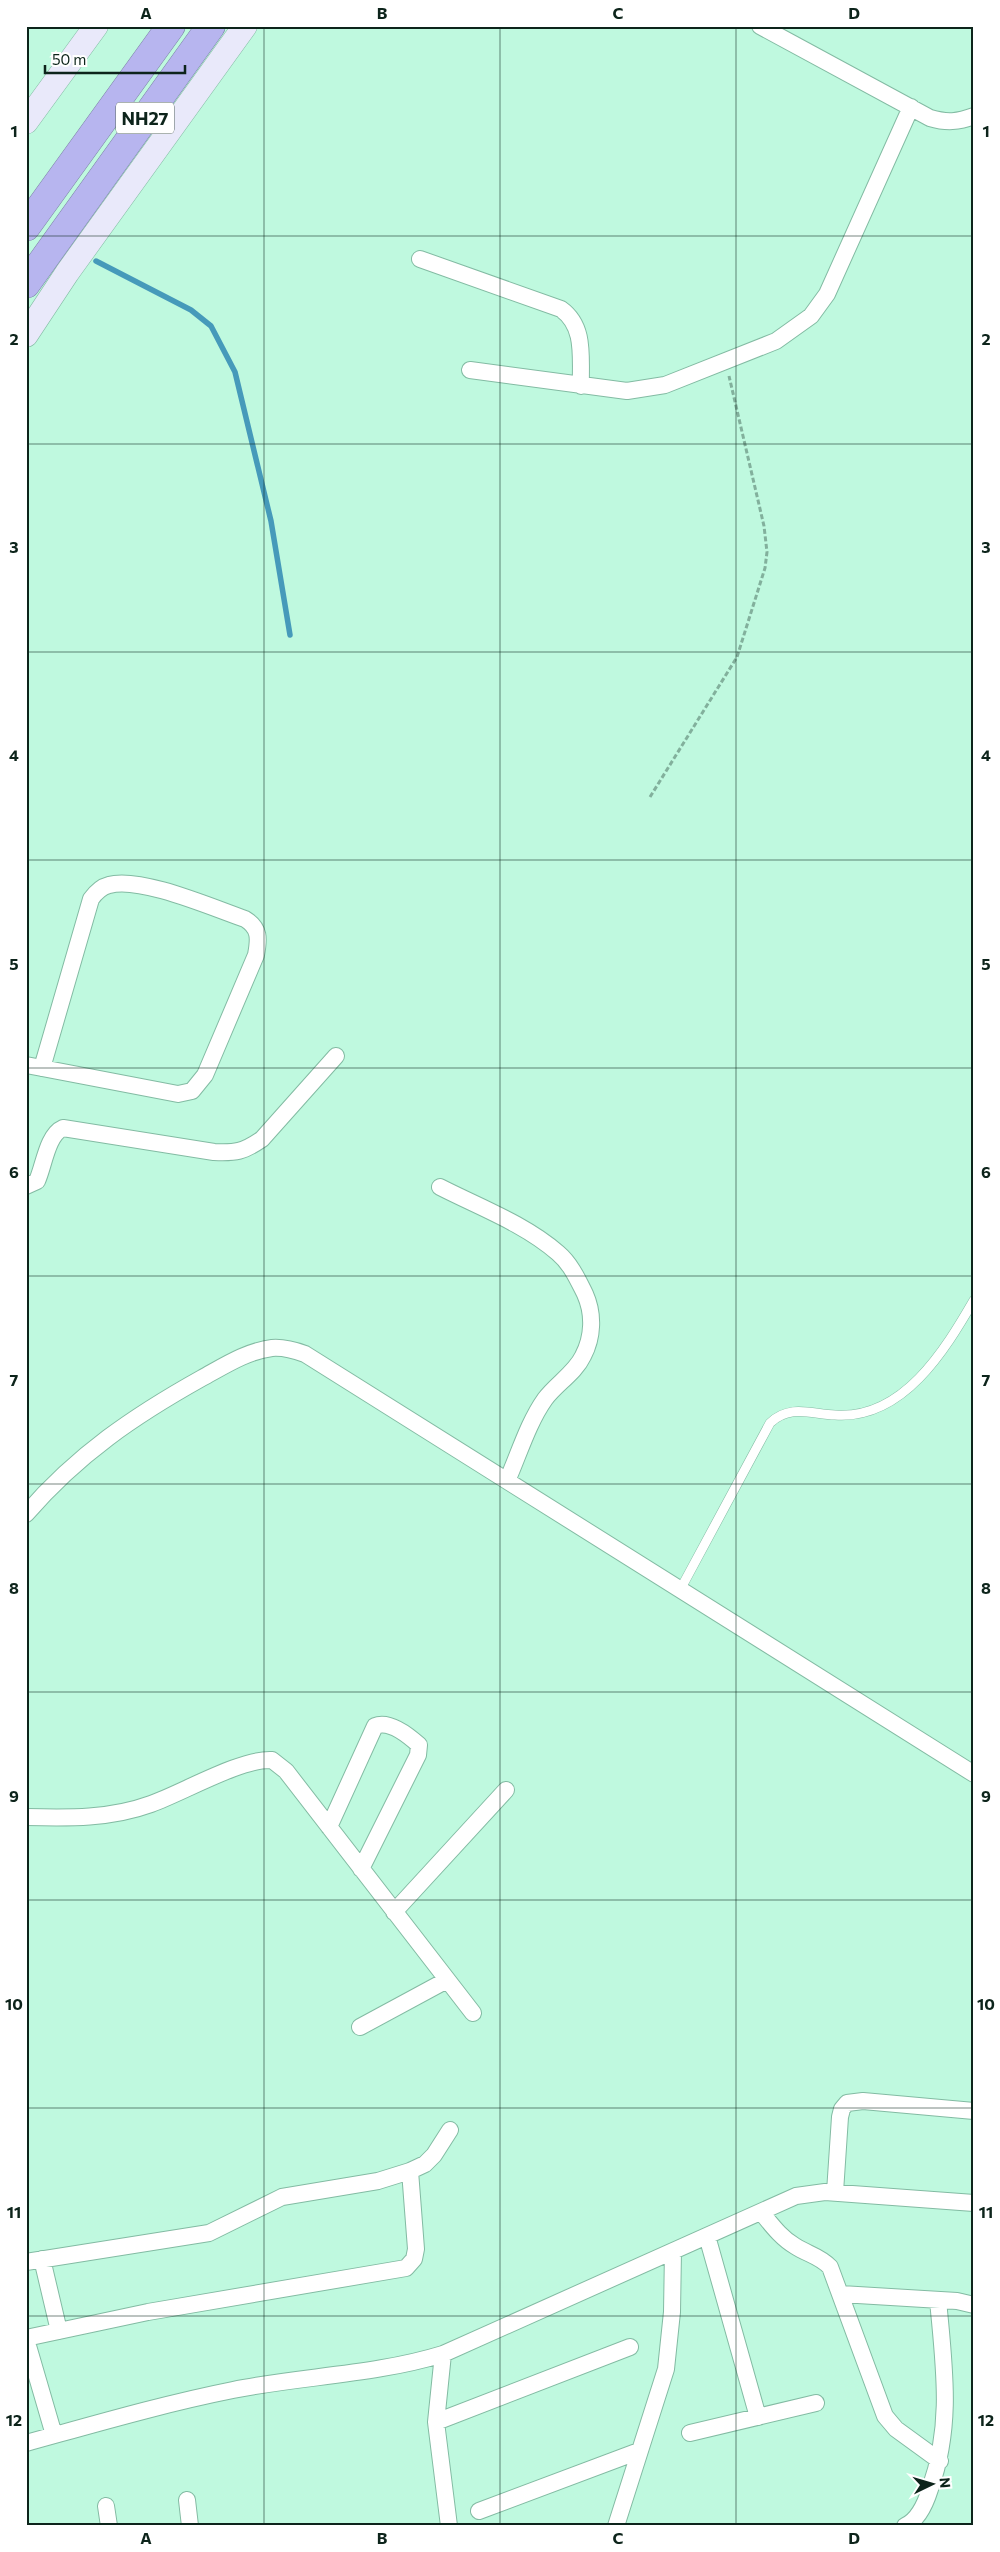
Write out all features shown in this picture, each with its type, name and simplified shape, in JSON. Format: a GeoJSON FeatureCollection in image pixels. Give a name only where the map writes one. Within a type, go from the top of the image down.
{"type":"FeatureCollection","features":[{"type":"Feature","properties":{"kind":"highway","name":"NH27"},"geometry":{"type":"LineString","coordinates":[[26,227],[171,26]]}},
{"type":"Feature","properties":{"kind":"highway","name":"NH27"},"geometry":{"type":"LineString","coordinates":[[26,284],[55,267],[79,210],[211,26]]}},
{"type":"Feature","properties":{"kind":"street"},"geometry":{"type":"LineString","coordinates":[[26,122],[96,26]]}},
{"type":"Feature","properties":{"kind":"street"},"geometry":{"type":"LineString","coordinates":[[26,335],[55,267],[105,222],[246,26]]}},
{"type":"Feature","properties":{"kind":"street"},"geometry":{"type":"LineString","coordinates":[[760,26],[911,107],[944,122],[960,121],[974,116]]}},
{"type":"Feature","properties":{"kind":"street"},"geometry":{"type":"LineString","coordinates":[[470,370],[581,386],[627,391],[643,390],[665,385],[776,341],[811,316],[827,294],[911,107]]}},
{"type":"Feature","properties":{"kind":"street"},"geometry":{"type":"LineString","coordinates":[[420,259],[561,308],[571,316],[577,325],[580,337],[581,386]]}},
{"type":"Feature","properties":{"kind":"street"},"geometry":{"type":"LineString","coordinates":[[119,883],[142,885],[245,919],[254,925],[258,934],[256,955],[205,1075],[192,1091],[178,1094],[34,1066],[91,899],[98,890],[119,883]]}},
{"type":"Feature","properties":{"kind":"street"},"geometry":{"type":"LineString","coordinates":[[26,1186],[37,1181],[51,1141],[59,1130],[63,1128],[214,1152],[235,1153],[247,1149],[262,1139],[336,1056]]}},
{"type":"Feature","properties":{"kind":"street"},"geometry":{"type":"LineString","coordinates":[[440,1187],[530,1232],[560,1254],[577,1276],[588,1300],[592,1320],[589,1341],[582,1358],[546,1398],[537,1412],[507,1481]]}},
{"type":"Feature","properties":{"kind":"street"},"geometry":{"type":"LineString","coordinates":[[26,1514],[48,1488],[85,1454],[146,1410],[232,1361],[261,1350],[284,1348],[305,1354],[974,1774]]}},
{"type":"Feature","properties":{"kind":"street"},"geometry":{"type":"LineString","coordinates":[[329,1827],[375,1726],[381,1724],[390,1726],[419,1744],[418,1754],[361,1868]]}},
{"type":"Feature","properties":{"kind":"street"},"geometry":{"type":"LineString","coordinates":[[26,1817],[78,1818],[114,1815],[151,1804],[263,1760],[280,1764],[473,2013]]}},
{"type":"Feature","properties":{"kind":"street"},"geometry":{"type":"LineString","coordinates":[[394,1912],[506,1790]]}},
{"type":"Feature","properties":{"kind":"street"},"geometry":{"type":"LineString","coordinates":[[360,2027],[447,1980]]}},
{"type":"Feature","properties":{"kind":"street"},"geometry":{"type":"LineString","coordinates":[[835,2192],[840,2117],[842,2109],[848,2103],[863,2101],[974,2111]]}},
{"type":"Feature","properties":{"kind":"street"},"geometry":{"type":"LineString","coordinates":[[59,2331],[34,2260],[209,2233],[282,2197],[378,2181],[410,2171],[425,2164],[434,2155],[450,2130]]}},
{"type":"Feature","properties":{"kind":"street"},"geometry":{"type":"LineString","coordinates":[[54,2435],[26,2339],[148,2312],[406,2268],[414,2259],[416,2249],[410,2171]]}},
{"type":"Feature","properties":{"kind":"street"},"geometry":{"type":"LineString","coordinates":[[26,2443],[225,2392],[391,2367],[443,2354],[802,2195],[835,2192],[974,2202]]}},
{"type":"Feature","properties":{"kind":"street"},"geometry":{"type":"LineString","coordinates":[[761,2212],[784,2238],[795,2246],[823,2260],[830,2267],[885,2416],[896,2429],[940,2462]]}},
{"type":"Feature","properties":{"kind":"street"},"geometry":{"type":"LineString","coordinates":[[707,2236],[758,2417]]}},
{"type":"Feature","properties":{"kind":"street"},"geometry":{"type":"LineString","coordinates":[[616,2526],[638,2451],[666,2369],[671,2328],[673,2252]]}},
{"type":"Feature","properties":{"kind":"street"},"geometry":{"type":"LineString","coordinates":[[841,2294],[938,2300],[974,2305]]}},
{"type":"Feature","properties":{"kind":"street"},"geometry":{"type":"LineString","coordinates":[[905,2526],[924,2506],[940,2462],[947,2394],[938,2300]]}},
{"type":"Feature","properties":{"kind":"street"},"geometry":{"type":"LineString","coordinates":[[436,2422],[630,2347]]}},
{"type":"Feature","properties":{"kind":"street"},"geometry":{"type":"LineString","coordinates":[[443,2354],[436,2422],[449,2526]]}},
{"type":"Feature","properties":{"kind":"street"},"geometry":{"type":"LineString","coordinates":[[690,2432],[816,2403]]}},
{"type":"Feature","properties":{"kind":"street"},"geometry":{"type":"LineString","coordinates":[[479,2511],[638,2451]]}},
{"type":"Feature","properties":{"kind":"street"},"geometry":{"type":"LineString","coordinates":[[187,2500],[190,2526]]}},
{"type":"Feature","properties":{"kind":"street"},"geometry":{"type":"LineString","coordinates":[[106,2506],[109,2526]]}},
{"type":"Feature","properties":{"kind":"lane"},"geometry":{"type":"LineString","coordinates":[[680,1590],[770,1422],[778,1415],[796,1410],[836,1415],[860,1413],[901,1394],[923,1376],[946,1347],[974,1300]]}},
{"type":"Feature","properties":{"kind":"path"},"geometry":{"type":"LineString","coordinates":[[650,797],[736,657],[765,568],[768,552],[764,526],[725,361]]}},
{"type":"Feature","properties":{"kind":"waterway"},"geometry":{"type":"LineString","coordinates":[[96,261],[191,310],[211,326],[235,372],[271,521],[290,635]]}}]}
